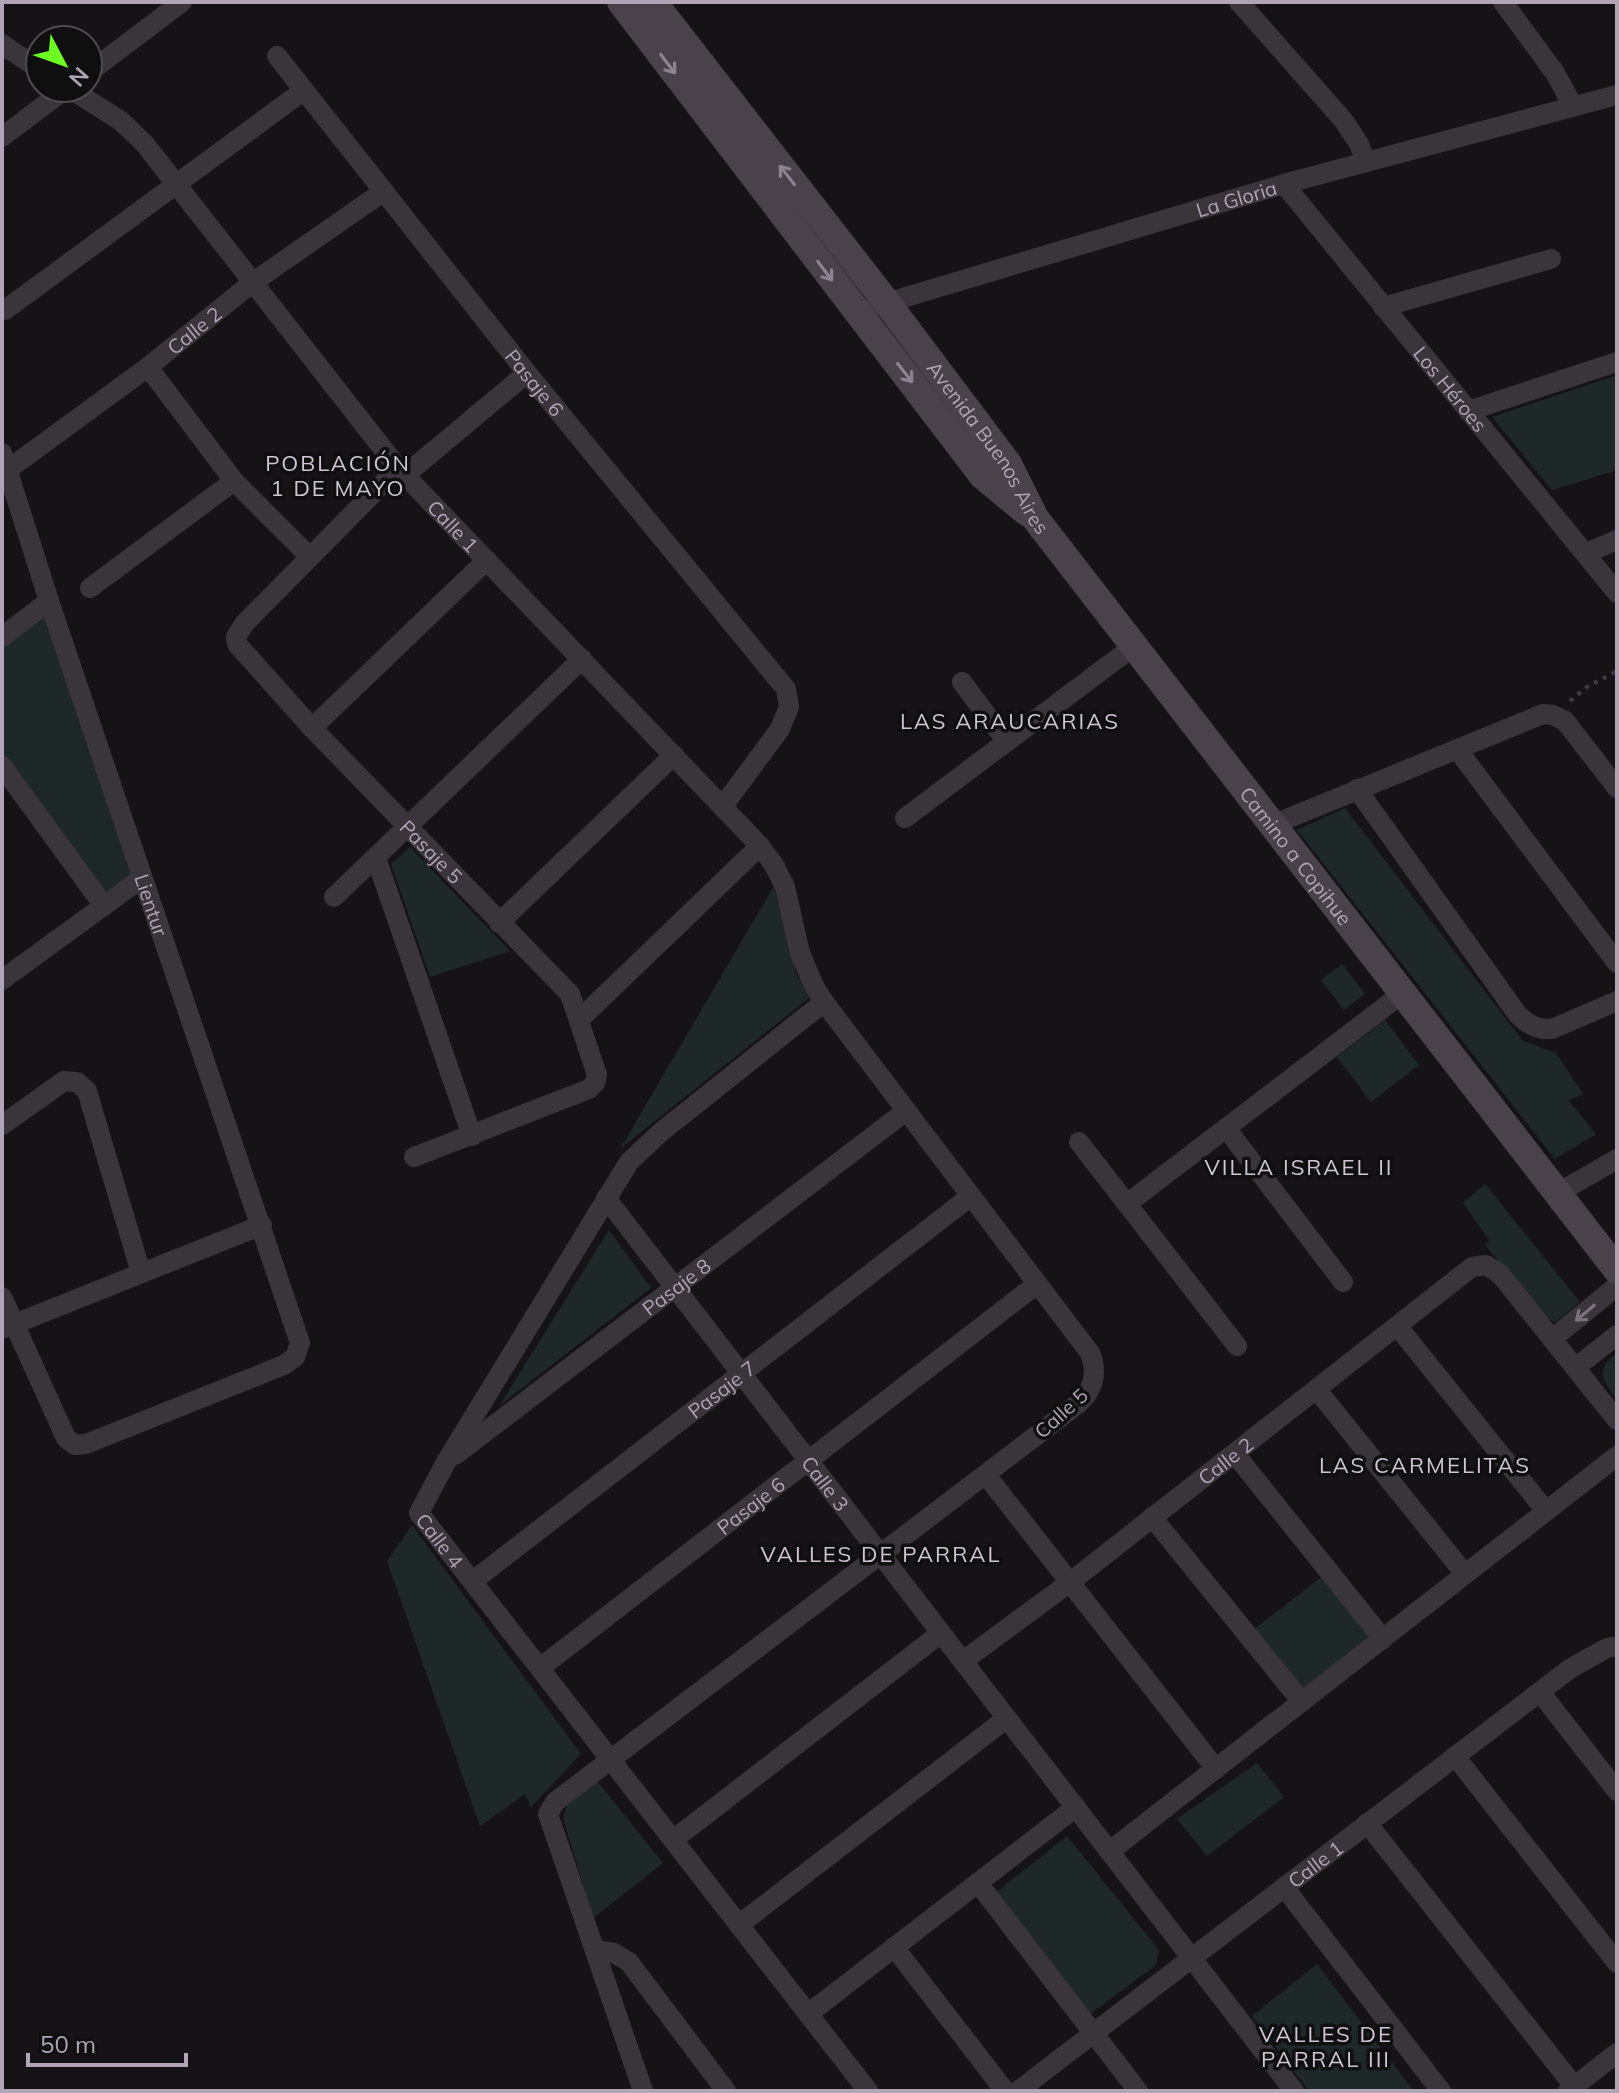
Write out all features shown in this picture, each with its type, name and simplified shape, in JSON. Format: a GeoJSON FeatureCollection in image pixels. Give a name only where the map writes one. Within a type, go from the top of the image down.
{"type":"FeatureCollection","features":[{"type":"Feature","properties":{"kind":"street"},"geometry":{"type":"LineString","coordinates":[[104,61],[182,2]]}},
{"type":"Feature","properties":{"kind":"street","name":"Avenida Buenos Aires"},"geometry":{"type":"LineString","coordinates":[[621,2],[983,476],[1035,518]]}},
{"type":"Feature","properties":{"kind":"street","name":"Avenida Buenos Aires"},"geometry":{"type":"LineString","coordinates":[[653,2],[1008,464],[1035,518]]}},
{"type":"Feature","properties":{"kind":"street"},"geometry":{"type":"LineString","coordinates":[[1239,2],[1344,121],[1366,162]]}},
{"type":"Feature","properties":{"kind":"street"},"geometry":{"type":"LineString","coordinates":[[1503,2],[1555,73],[1573,106]]}},
{"type":"Feature","properties":{"kind":"street"},"geometry":{"type":"LineString","coordinates":[[2,44],[24,59]]}},
{"type":"Feature","properties":{"kind":"street","name":"Pasaje 6"},"geometry":{"type":"LineString","coordinates":[[277,56],[527,373],[786,689],[789,707],[780,729],[723,806]]}},
{"type":"Feature","properties":{"kind":"street"},"geometry":{"type":"LineString","coordinates":[[5,310],[303,91]]}},
{"type":"Feature","properties":{"kind":"street","name":"La Gloria"},"geometry":{"type":"LineString","coordinates":[[856,312],[1284,184],[1617,95]]}},
{"type":"Feature","properties":{"kind":"street"},"geometry":{"type":"LineString","coordinates":[[2,137],[46,104]]}},
{"type":"Feature","properties":{"kind":"street","name":"Calle 1"},"geometry":{"type":"LineString","coordinates":[[92,104],[133,131],[401,471],[760,846]]}},
{"type":"Feature","properties":{"kind":"street","name":"Los Héroes"},"geometry":{"type":"LineString","coordinates":[[1284,184],[1617,593]]}},
{"type":"Feature","properties":{"kind":"street","name":"Calle 2"},"geometry":{"type":"LineString","coordinates":[[4,466],[148,367],[252,283],[384,191]]}},
{"type":"Feature","properties":{"kind":"street"},"geometry":{"type":"LineString","coordinates":[[1383,307],[1551,259]]}},
{"type":"Feature","properties":{"kind":"street"},"geometry":{"type":"LineString","coordinates":[[1468,411],[1617,362]]}},
{"type":"Feature","properties":{"kind":"street"},"geometry":{"type":"LineString","coordinates":[[148,367],[234,481],[310,557],[401,471],[527,373]]}},
{"type":"Feature","properties":{"kind":"street","name":"Lientur"},"geometry":{"type":"LineString","coordinates":[[4,466],[300,1343],[295,1357],[284,1365],[86,1444],[75,1445],[66,1438],[8,1326]]}},
{"type":"Feature","properties":{"kind":"street"},"geometry":{"type":"LineString","coordinates":[[90,588],[234,481]]}},
{"type":"Feature","properties":{"kind":"street","name":"Camino a Copihue"},"geometry":{"type":"LineString","coordinates":[[1035,518],[1617,1270]]}},
{"type":"Feature","properties":{"kind":"street"},"geometry":{"type":"LineString","coordinates":[[1586,553],[1617,540]]}},
{"type":"Feature","properties":{"kind":"street","name":"Pasaje 5"},"geometry":{"type":"LineString","coordinates":[[310,557],[244,624],[236,637],[240,651],[570,994],[597,1075],[589,1089],[472,1136]]}},
{"type":"Feature","properties":{"kind":"street"},"geometry":{"type":"LineString","coordinates":[[312,728],[487,560]]}},
{"type":"Feature","properties":{"kind":"street"},"geometry":{"type":"LineString","coordinates":[[2,637],[49,601]]}},
{"type":"Feature","properties":{"kind":"street"},"geometry":{"type":"LineString","coordinates":[[905,818],[1134,646]]}},
{"type":"Feature","properties":{"kind":"street"},"geometry":{"type":"LineString","coordinates":[[334,897],[582,659]]}},
{"type":"Feature","properties":{"kind":"street"},"geometry":{"type":"LineString","coordinates":[[962,682],[1007,742]]}},
{"type":"Feature","properties":{"kind":"street"},"geometry":{"type":"LineString","coordinates":[[1272,825],[1531,717],[1553,715],[1565,721],[1617,788]]}},
{"type":"Feature","properties":{"kind":"street"},"geometry":{"type":"LineString","coordinates":[[1457,749],[1617,963]]}},
{"type":"Feature","properties":{"kind":"street"},"geometry":{"type":"LineString","coordinates":[[499,923],[674,755]]}},
{"type":"Feature","properties":{"kind":"street"},"geometry":{"type":"LineString","coordinates":[[2,766],[104,906]]}},
{"type":"Feature","properties":{"kind":"street"},"geometry":{"type":"LineString","coordinates":[[1357,789],[1518,1015],[1541,1029],[1565,1024],[1617,1001]]}},
{"type":"Feature","properties":{"kind":"street"},"geometry":{"type":"LineString","coordinates":[[580,1019],[760,846]]}},
{"type":"Feature","properties":{"kind":"street","name":"Calle 5"},"geometry":{"type":"LineString","coordinates":[[595,1950],[548,1814],[555,1802],[1079,1403],[1094,1380],[1090,1353],[824,1002],[800,953],[785,887],[760,846]]}},
{"type":"Feature","properties":{"kind":"street"},"geometry":{"type":"LineString","coordinates":[[376,858],[472,1136],[414,1157]]}},
{"type":"Feature","properties":{"kind":"street"},"geometry":{"type":"LineString","coordinates":[[2,980],[142,878]]}},
{"type":"Feature","properties":{"kind":"street"},"geometry":{"type":"LineString","coordinates":[[1128,1203],[1403,993]]}},
{"type":"Feature","properties":{"kind":"street","name":"Calle 4"},"geometry":{"type":"LineString","coordinates":[[824,1002],[645,1145],[629,1162],[446,1462],[419,1513],[868,2091]]}},
{"type":"Feature","properties":{"kind":"street"},"geometry":{"type":"LineString","coordinates":[[2,1125],[64,1081],[77,1082],[87,1091],[141,1273]]}},
{"type":"Feature","properties":{"kind":"street","name":"Pasaje 8"},"geometry":{"type":"LineString","coordinates":[[446,1462],[906,1111]]}},
{"type":"Feature","properties":{"kind":"street"},"geometry":{"type":"LineString","coordinates":[[1226,1128],[1343,1282]]}},
{"type":"Feature","properties":{"kind":"street"},"geometry":{"type":"LineString","coordinates":[[1079,1142],[1237,1346]]}},
{"type":"Feature","properties":{"kind":"street"},"geometry":{"type":"LineString","coordinates":[[1558,1193],[1617,1159]]}},
{"type":"Feature","properties":{"kind":"street","name":"Pasaje 7"},"geometry":{"type":"LineString","coordinates":[[473,1581],[971,1196]]}},
{"type":"Feature","properties":{"kind":"street","name":"Calle 3"},"geometry":{"type":"LineString","coordinates":[[606,1198],[1294,2091]]}},
{"type":"Feature","properties":{"kind":"street"},"geometry":{"type":"LineString","coordinates":[[2,1297],[8,1326],[262,1225]]}},
{"type":"Feature","properties":{"kind":"street","name":"Calle 2"},"geometry":{"type":"LineString","coordinates":[[963,1661],[1069,1583],[1472,1267],[1486,1265],[1500,1274],[1552,1339]]}},
{"type":"Feature","properties":{"kind":"street","name":"Pasaje 6"},"geometry":{"type":"LineString","coordinates":[[540,1668],[1037,1284]]}},
{"type":"Feature","properties":{"kind":"street"},"geometry":{"type":"LineString","coordinates":[[1617,1286],[1552,1339],[1617,1420]]}},
{"type":"Feature","properties":{"kind":"street"},"geometry":{"type":"LineString","coordinates":[[1398,1327],[1546,1511]]}},
{"type":"Feature","properties":{"kind":"street"},"geometry":{"type":"LineString","coordinates":[[1575,1368],[1617,1335]]}},
{"type":"Feature","properties":{"kind":"street"},"geometry":{"type":"LineString","coordinates":[[1317,1390],[1465,1574]]}},
{"type":"Feature","properties":{"kind":"street"},"geometry":{"type":"LineString","coordinates":[[1235,1454],[1383,1639]]}},
{"type":"Feature","properties":{"kind":"street"},"geometry":{"type":"LineString","coordinates":[[1110,1851],[1617,1456]]}},
{"type":"Feature","properties":{"kind":"street"},"geometry":{"type":"LineString","coordinates":[[986,1475],[1216,1769]]}},
{"type":"Feature","properties":{"kind":"street"},"geometry":{"type":"LineString","coordinates":[[1152,1517],[1302,1702]]}},
{"type":"Feature","properties":{"kind":"street"},"geometry":{"type":"LineString","coordinates":[[673,1840],[941,1633]]}},
{"type":"Feature","properties":{"kind":"street","name":"Calle 1"},"geometry":{"type":"LineString","coordinates":[[1018,2091],[1571,1668],[1607,1648],[1617,1646]]}},
{"type":"Feature","properties":{"kind":"street"},"geometry":{"type":"LineString","coordinates":[[1540,1692],[1617,1791]]}},
{"type":"Feature","properties":{"kind":"street"},"geometry":{"type":"LineString","coordinates":[[739,1925],[1007,1718]]}},
{"type":"Feature","properties":{"kind":"street"},"geometry":{"type":"LineString","coordinates":[[1455,1756],[1617,1963]]}},
{"type":"Feature","properties":{"kind":"street"},"geometry":{"type":"LineString","coordinates":[[808,2014],[1076,1807]]}},
{"type":"Feature","properties":{"kind":"street"},"geometry":{"type":"LineString","coordinates":[[1367,1823],[1571,2089],[1617,2053]]}},
{"type":"Feature","properties":{"kind":"street"},"geometry":{"type":"LineString","coordinates":[[978,1883],[1138,2091]]}},
{"type":"Feature","properties":{"kind":"street"},"geometry":{"type":"LineString","coordinates":[[1284,1887],[1441,2091]]}},
{"type":"Feature","properties":{"kind":"street"},"geometry":{"type":"LineString","coordinates":[[894,1947],[1005,2091]]}},
{"type":"Feature","properties":{"kind":"street"},"geometry":{"type":"LineString","coordinates":[[643,2091],[595,1950],[614,1953],[629,1962],[726,2091]]}},
{"type":"Feature","properties":{"kind":"path"},"geometry":{"type":"LineString","coordinates":[[1553,715],[1587,687],[1617,671]]}},
{"type":"Feature","properties":{"kind":"shaded area"},"geometry":{"type":"Polygon","coordinates":[[[1617,375],[1617,470],[1552,490],[1492,417],[1617,375]]]}},
{"type":"Feature","properties":{"kind":"shaded area"},"geometry":{"type":"Polygon","coordinates":[[[46,610],[136,876],[105,898],[2,757],[2,643],[46,610]]]}},
{"type":"Feature","properties":{"kind":"shaded area"},"geometry":{"type":"Polygon","coordinates":[[[1345,808],[1523,1041],[1556,1053],[1583,1094],[1568,1100],[1596,1134],[1555,1159],[1297,830],[1345,808]]]}},
{"type":"Feature","properties":{"kind":"shaded area"},"geometry":{"type":"Polygon","coordinates":[[[410,847],[510,951],[430,977],[391,864],[410,847]]]}},
{"type":"Feature","properties":{"kind":"shaded area"},"geometry":{"type":"Polygon","coordinates":[[[774,886],[796,973],[809,998],[620,1149],[774,886]]]}},
{"type":"Feature","properties":{"kind":"shaded area"},"geometry":{"type":"Polygon","coordinates":[[[1342,964],[1365,994],[1344,1010],[1321,980],[1342,964]]]}},
{"type":"Feature","properties":{"kind":"shaded area"},"geometry":{"type":"Polygon","coordinates":[[[1385,1020],[1419,1065],[1371,1102],[1337,1057],[1385,1020]]]}},
{"type":"Feature","properties":{"kind":"shaded area"},"geometry":{"type":"Polygon","coordinates":[[[1485,1184],[1580,1302],[1555,1322],[1545,1318],[1485,1245],[1489,1240],[1463,1203],[1485,1184]]]}},
{"type":"Feature","properties":{"kind":"shaded area"},"geometry":{"type":"Polygon","coordinates":[[[609,1230],[651,1288],[499,1406],[609,1230]]]}},
{"type":"Feature","properties":{"kind":"shaded area"},"geometry":{"type":"Polygon","coordinates":[[[1616,1354],[1617,1400],[1603,1376],[1605,1366],[1616,1354]]]}},
{"type":"Feature","properties":{"kind":"shaded area"},"geometry":{"type":"Polygon","coordinates":[[[412,1525],[581,1754],[531,1807],[525,1794],[480,1826],[387,1561],[412,1525]]]}},
{"type":"Feature","properties":{"kind":"shaded area"},"geometry":{"type":"Polygon","coordinates":[[[1324,1575],[1374,1637],[1303,1694],[1253,1630],[1324,1575]]]}},
{"type":"Feature","properties":{"kind":"shaded area"},"geometry":{"type":"Polygon","coordinates":[[[1257,1763],[1284,1797],[1207,1856],[1177,1819],[1257,1763]]]}},
{"type":"Feature","properties":{"kind":"shaded area"},"geometry":{"type":"Polygon","coordinates":[[[598,1782],[663,1863],[593,1918],[563,1818],[567,1805],[598,1782]]]}},
{"type":"Feature","properties":{"kind":"shaded area"},"geometry":{"type":"Polygon","coordinates":[[[1067,1836],[1159,1950],[1156,1965],[1090,2014],[995,1893],[1067,1836]]]}},
{"type":"Feature","properties":{"kind":"shaded area"},"geometry":{"type":"Polygon","coordinates":[[[1317,1964],[1413,2090],[1309,2091],[1252,2016],[1317,1964]]]}},
{"type":"Feature","properties":{"kind":"district","name":"POBLACIÓN 1 DE MAYO"},"geometry":{"type":"Point","coordinates":[338,476]}},
{"type":"Feature","properties":{"kind":"district","name":"LAS ARAUCARIAS"},"geometry":{"type":"Point","coordinates":[1010,721]}},
{"type":"Feature","properties":{"kind":"district","name":"VILLA ISRAEL II"},"geometry":{"type":"Point","coordinates":[1299,1167]}},
{"type":"Feature","properties":{"kind":"district","name":"LAS CARMELITAS"},"geometry":{"type":"Point","coordinates":[1425,1465]}},
{"type":"Feature","properties":{"kind":"district","name":"VALLES DE PARRAL"},"geometry":{"type":"Point","coordinates":[881,1554]}},
{"type":"Feature","properties":{"kind":"district","name":"VALLES DE PARRAL III"},"geometry":{"type":"Point","coordinates":[1326,2046]}}]}
